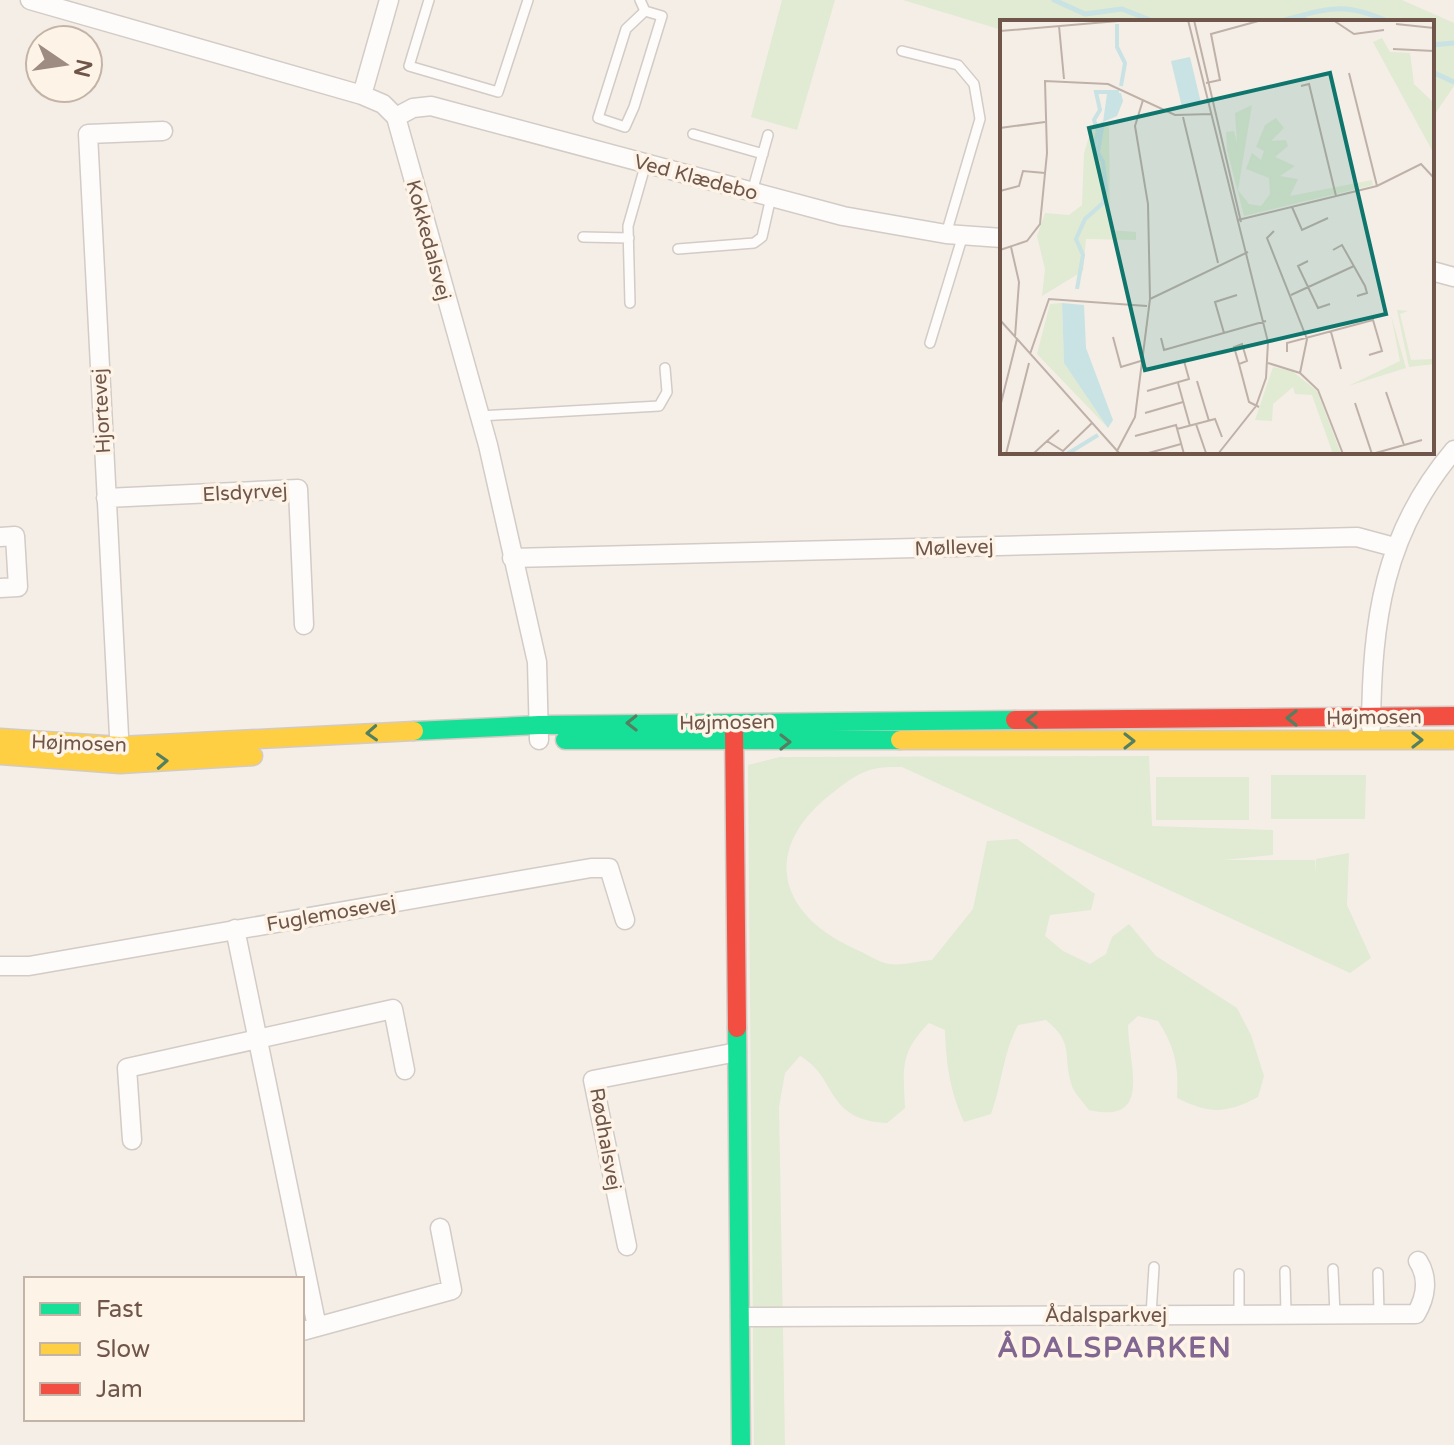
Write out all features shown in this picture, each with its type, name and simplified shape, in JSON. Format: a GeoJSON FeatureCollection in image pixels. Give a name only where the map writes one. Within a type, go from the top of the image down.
{"type":"FeatureCollection","features":[{"type":"Feature","properties":{"kind":"street"},"geometry":{"type":"LineString","coordinates":[[30,0],[54,4],[362,95],[383,104],[396,117]]}},
{"type":"Feature","properties":{"kind":"street"},"geometry":{"type":"LineString","coordinates":[[362,95],[389,0]]}},
{"type":"Feature","properties":{"kind":"street","name":"Ved Klædebo"},"geometry":{"type":"LineString","coordinates":[[396,117],[413,108],[431,106],[843,216],[954,234],[1000,238]]}},
{"type":"Feature","properties":{"kind":"street","name":"Kokkedalsvej"},"geometry":{"type":"LineString","coordinates":[[396,117],[479,416],[537,662],[539,732]]}},
{"type":"Feature","properties":{"kind":"street","name":"Hjortevej"},"geometry":{"type":"LineString","coordinates":[[120,755],[88,134],[163,131]]}},
{"type":"Feature","properties":{"kind":"street"},"geometry":{"type":"LineString","coordinates":[[1434,272],[1454,277]]}},
{"type":"Feature","properties":{"kind":"street"},"geometry":{"type":"LineString","coordinates":[[1371,740],[1372,651],[1394,547],[1434,474],[1454,450]]}},
{"type":"Feature","properties":{"kind":"street","name":"Elsdyrvej"},"geometry":{"type":"LineString","coordinates":[[106,498],[298,489],[304,625]]}},
{"type":"Feature","properties":{"kind":"street"},"geometry":{"type":"LineString","coordinates":[[0,537],[15,536],[18,587],[0,588]]}},
{"type":"Feature","properties":{"kind":"street","name":"Møllevej"},"geometry":{"type":"LineString","coordinates":[[512,558],[1357,537],[1394,547]]}},
{"type":"Feature","properties":{"kind":"street","name":"Højmosen"},"geometry":{"type":"LineString","coordinates":[[0,755],[120,755],[734,722],[1454,716]]}},
{"type":"Feature","properties":{"kind":"street"},"geometry":{"type":"LineString","coordinates":[[734,722],[741,1445]]}},
{"type":"Feature","properties":{"kind":"street","name":"Højmosen"},"geometry":{"type":"LineString","coordinates":[[539,732],[735,743],[1454,740]]}},
{"type":"Feature","properties":{"kind":"street","name":"Højmosen"},"geometry":{"type":"LineString","coordinates":[[0,738],[120,755]]}},
{"type":"Feature","properties":{"kind":"street","name":"Fuglemosevej"},"geometry":{"type":"LineString","coordinates":[[0,966],[29,966],[600,868],[609,868],[625,920]]}},
{"type":"Feature","properties":{"kind":"street"},"geometry":{"type":"LineString","coordinates":[[235,929],[300,1277]]}},
{"type":"Feature","properties":{"kind":"street"},"geometry":{"type":"LineString","coordinates":[[132,1140],[127,1068],[393,1009],[405,1070]]}},
{"type":"Feature","properties":{"kind":"street","name":"Rødhalsvej"},"geometry":{"type":"LineString","coordinates":[[627,1246],[593,1080],[737,1052]]}},
{"type":"Feature","properties":{"kind":"street"},"geometry":{"type":"LineString","coordinates":[[304,1297],[310,1329],[452,1290],[440,1228]]}},
{"type":"Feature","properties":{"kind":"street","name":"Ådalsparkvej"},"geometry":{"type":"LineString","coordinates":[[740,1317],[1416,1314],[1424,1299],[1425,1271],[1418,1261]]}},
{"type":"Feature","properties":{"kind":"lane"},"geometry":{"type":"LineString","coordinates":[[429,0],[409,66],[498,92],[528,0]]}},
{"type":"Feature","properties":{"kind":"lane"},"geometry":{"type":"LineString","coordinates":[[640,0],[645,11],[662,16],[625,127],[598,118],[626,29],[645,11]]}},
{"type":"Feature","properties":{"kind":"lane"},"geometry":{"type":"LineString","coordinates":[[902,51],[958,65],[974,84],[980,119],[930,343]]}},
{"type":"Feature","properties":{"kind":"lane"},"geometry":{"type":"LineString","coordinates":[[693,134],[763,154]]}},
{"type":"Feature","properties":{"kind":"lane"},"geometry":{"type":"LineString","coordinates":[[752,192],[768,135]]}},
{"type":"Feature","properties":{"kind":"lane"},"geometry":{"type":"LineString","coordinates":[[630,303],[628,226],[646,163]]}},
{"type":"Feature","properties":{"kind":"lane"},"geometry":{"type":"LineString","coordinates":[[678,249],[754,243],[762,237],[771,197]]}},
{"type":"Feature","properties":{"kind":"lane"},"geometry":{"type":"LineString","coordinates":[[583,237],[629,238]]}},
{"type":"Feature","properties":{"kind":"lane"},"geometry":{"type":"LineString","coordinates":[[479,416],[659,406],[667,392],[665,368]]}},
{"type":"Feature","properties":{"kind":"lane"},"geometry":{"type":"LineString","coordinates":[[1151,1315],[1154,1267]]}},
{"type":"Feature","properties":{"kind":"lane"},"geometry":{"type":"LineString","coordinates":[[1333,1269],[1335,1314]]}},
{"type":"Feature","properties":{"kind":"lane"},"geometry":{"type":"LineString","coordinates":[[1285,1271],[1286,1314]]}},
{"type":"Feature","properties":{"kind":"lane"},"geometry":{"type":"LineString","coordinates":[[1378,1273],[1379,1314]]}},
{"type":"Feature","properties":{"kind":"lane"},"geometry":{"type":"LineString","coordinates":[[1239,1274],[1239,1314]]}},
{"type":"Feature","properties":{"kind":"green space"},"geometry":{"type":"Polygon","coordinates":[[[782,0],[835,0],[797,130],[751,117],[782,0]]]}},
{"type":"Feature","properties":{"kind":"green space"},"geometry":{"type":"Polygon","coordinates":[[[903,0],[1402,0],[1454,23],[1454,86],[1434,114],[1434,20],[1000,20],[1000,29],[903,0]]]}},
{"type":"Feature","properties":{"kind":"green space"},"geometry":{"type":"Polygon","coordinates":[[[1149,756],[1152,826],[1273,830],[1273,855],[1224,860],[1315,860],[1315,874],[1316,859],[1349,853],[1347,905],[1371,958],[1350,973],[902,767],[864,772],[831,794],[809,815],[794,836],[787,858],[788,879],[795,899],[808,918],[829,935],[889,964],[932,960],[973,909],[987,841],[1017,839],[1095,894],[1091,910],[1050,915],[1045,936],[1063,951],[1090,964],[1106,954],[1112,937],[1129,924],[1156,956],[1237,1008],[1251,1035],[1264,1076],[1258,1097],[1236,1107],[1209,1109],[1177,1098],[1176,1067],[1168,1040],[1158,1021],[1138,1016],[1128,1025],[1133,1073],[1130,1100],[1123,1109],[1109,1112],[1089,1110],[1072,1086],[1061,1035],[1046,1020],[1018,1025],[1009,1046],[991,1114],[964,1122],[950,1077],[945,1030],[929,1023],[913,1043],[905,1061],[905,1108],[887,1123],[852,1114],[834,1096],[821,1075],[800,1056],[785,1073],[779,1107],[785,1445],[754,1445],[748,765],[780,757],[1149,756]]]}},
{"type":"Feature","properties":{"kind":"green space"},"geometry":{"type":"Polygon","coordinates":[[[1271,775],[1366,775],[1365,819],[1271,819],[1271,775]]]}},
{"type":"Feature","properties":{"kind":"green space"},"geometry":{"type":"Polygon","coordinates":[[[1156,777],[1249,777],[1249,820],[1156,820],[1156,777]]]}},
{"type":"Feature","properties":{"kind":"waterway"},"geometry":{"type":"LineString","coordinates":[[1054,0],[1085,14],[1122,9],[1150,20]]}},
{"type":"Feature","properties":{"kind":"waterway"},"geometry":{"type":"LineString","coordinates":[[1285,20],[1334,9],[1359,11],[1384,20]]}},
{"type":"Feature","properties":{"kind":"waterway"},"geometry":{"type":"LineString","coordinates":[[1301,16],[1306,20]]}},
{"type":"Feature","properties":{"kind":"waterway"},"geometry":{"type":"LineString","coordinates":[[1434,45],[1454,43]]}},
{"type":"Feature","properties":{"kind":"waterway"},"geometry":{"type":"LineString","coordinates":[[1434,73],[1454,82]]}},
{"type":"Feature","properties":{"kind":"traffic: fast"},"geometry":{"type":"LineString","coordinates":[[414,731],[539,725],[1015,720]]}},
{"type":"Feature","properties":{"kind":"traffic: fast"},"geometry":{"type":"LineString","coordinates":[[565,740],[900,740]]}},
{"type":"Feature","properties":{"kind":"traffic: fast"},"geometry":{"type":"LineString","coordinates":[[737,1028],[741,1445]]}},
{"type":"Feature","properties":{"kind":"traffic: slow"},"geometry":{"type":"LineString","coordinates":[[0,738],[120,746],[414,731]]}},
{"type":"Feature","properties":{"kind":"traffic: slow"},"geometry":{"type":"LineString","coordinates":[[900,740],[1454,740]]}},
{"type":"Feature","properties":{"kind":"traffic: slow"},"geometry":{"type":"LineString","coordinates":[[0,755],[120,764],[253,756]]}},
{"type":"Feature","properties":{"kind":"traffic: jam"},"geometry":{"type":"LineString","coordinates":[[1015,720],[1454,716]]}},
{"type":"Feature","properties":{"kind":"traffic: jam"},"geometry":{"type":"LineString","coordinates":[[734,727],[737,1028]]}},
{"type":"Feature","properties":{"kind":"district","name":"ÅDALSPARKEN"},"geometry":{"type":"Point","coordinates":[1115,1347]}}]}
